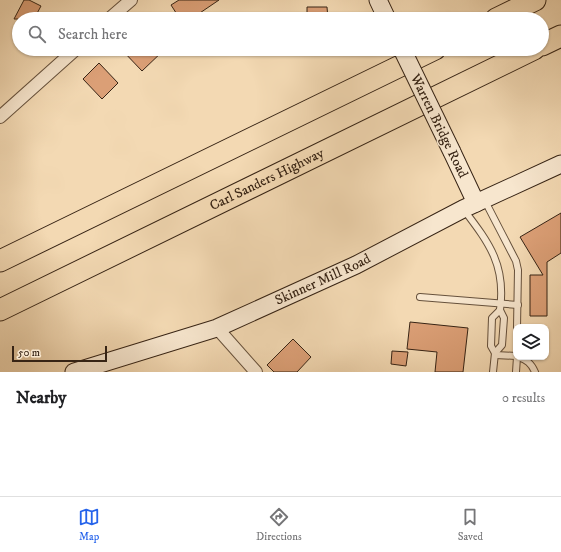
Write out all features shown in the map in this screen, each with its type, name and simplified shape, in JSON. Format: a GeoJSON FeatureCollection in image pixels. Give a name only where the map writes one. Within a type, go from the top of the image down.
{"type":"FeatureCollection","features":[{"type":"Feature","properties":{"kind":"highway"},"geometry":{"type":"LineString","coordinates":[[510,12],[535,0]]}},
{"type":"Feature","properties":{"kind":"highway"},"geometry":{"type":"LineString","coordinates":[[549,42],[561,36]]}},
{"type":"Feature","properties":{"kind":"highway"},"geometry":{"type":"LineString","coordinates":[[0,261],[421,56]]}},
{"type":"Feature","properties":{"kind":"highway","name":"Carl Sanders Highway"},"geometry":{"type":"LineString","coordinates":[[0,310],[520,56]]}},
{"type":"Feature","properties":{"kind":"street"},"geometry":{"type":"LineString","coordinates":[[117,12],[130,0]]}},
{"type":"Feature","properties":{"kind":"street"},"geometry":{"type":"LineString","coordinates":[[0,117],[68,56]]}},
{"type":"Feature","properties":{"kind":"street","name":"Warren Bridge Road"},"geometry":{"type":"LineString","coordinates":[[405,56],[452,152],[474,204]]}},
{"type":"Feature","properties":{"kind":"street","name":"Skinner Mill Road"},"geometry":{"type":"LineString","coordinates":[[74,372],[216,328],[356,264],[474,204],[561,164]]}},
{"type":"Feature","properties":{"kind":"street"},"geometry":{"type":"LineString","coordinates":[[216,328],[256,372]]}},
{"type":"Feature","properties":{"kind":"lane"},"geometry":{"type":"LineString","coordinates":[[474,204],[516,260],[518,270],[517,324]]}},
{"type":"Feature","properties":{"kind":"lane"},"geometry":{"type":"LineString","coordinates":[[474,204],[484,235],[499,268],[501,278],[500,307],[504,318],[502,345],[495,354],[493,372]]}},
{"type":"Feature","properties":{"kind":"lane"},"geometry":{"type":"LineString","coordinates":[[420,297],[500,307],[518,305]]}},
{"type":"Feature","properties":{"kind":"lane"},"geometry":{"type":"LineString","coordinates":[[495,354],[491,346],[492,318],[500,307]]}},
{"type":"Feature","properties":{"kind":"lane"},"geometry":{"type":"LineString","coordinates":[[495,354],[513,356]]}},
{"type":"Feature","properties":{"kind":"lane"},"geometry":{"type":"LineString","coordinates":[[516,372],[517,360]]}},
{"type":"Feature","properties":{"kind":"lane"},"geometry":{"type":"LineString","coordinates":[[527,360],[532,365],[535,372]]}},
{"type":"Feature","properties":{"kind":"building"},"geometry":{"type":"Polygon","coordinates":[[[24,0],[29,0],[41,6],[38,12],[18,12],[24,0]]]}},
{"type":"Feature","properties":{"kind":"building"},"geometry":{"type":"Polygon","coordinates":[[[179,0],[219,0],[201,12],[176,12],[171,5],[179,0]]]}},
{"type":"Feature","properties":{"kind":"building"},"geometry":{"type":"Polygon","coordinates":[[[307,7],[327,7],[327,12],[307,12],[307,7]]]}},
{"type":"Feature","properties":{"kind":"building"},"geometry":{"type":"Polygon","coordinates":[[[128,56],[158,56],[142,71],[128,56]]]}},
{"type":"Feature","properties":{"kind":"building"},"geometry":{"type":"Polygon","coordinates":[[[99,63],[118,83],[102,99],[83,79],[99,63]]]}},
{"type":"Feature","properties":{"kind":"building"},"geometry":{"type":"Polygon","coordinates":[[[561,213],[561,253],[547,262],[547,316],[530,316],[530,275],[543,275],[520,237],[561,213]]]}},
{"type":"Feature","properties":{"kind":"building"},"geometry":{"type":"Polygon","coordinates":[[[410,322],[468,328],[463,372],[435,372],[437,352],[407,349],[410,322]]]}},
{"type":"Feature","properties":{"kind":"building"},"geometry":{"type":"Polygon","coordinates":[[[293,339],[311,357],[297,372],[274,372],[267,365],[293,339]]]}},
{"type":"Feature","properties":{"kind":"building"},"geometry":{"type":"Polygon","coordinates":[[[392,351],[408,352],[406,366],[391,364],[392,351]]]}}]}
